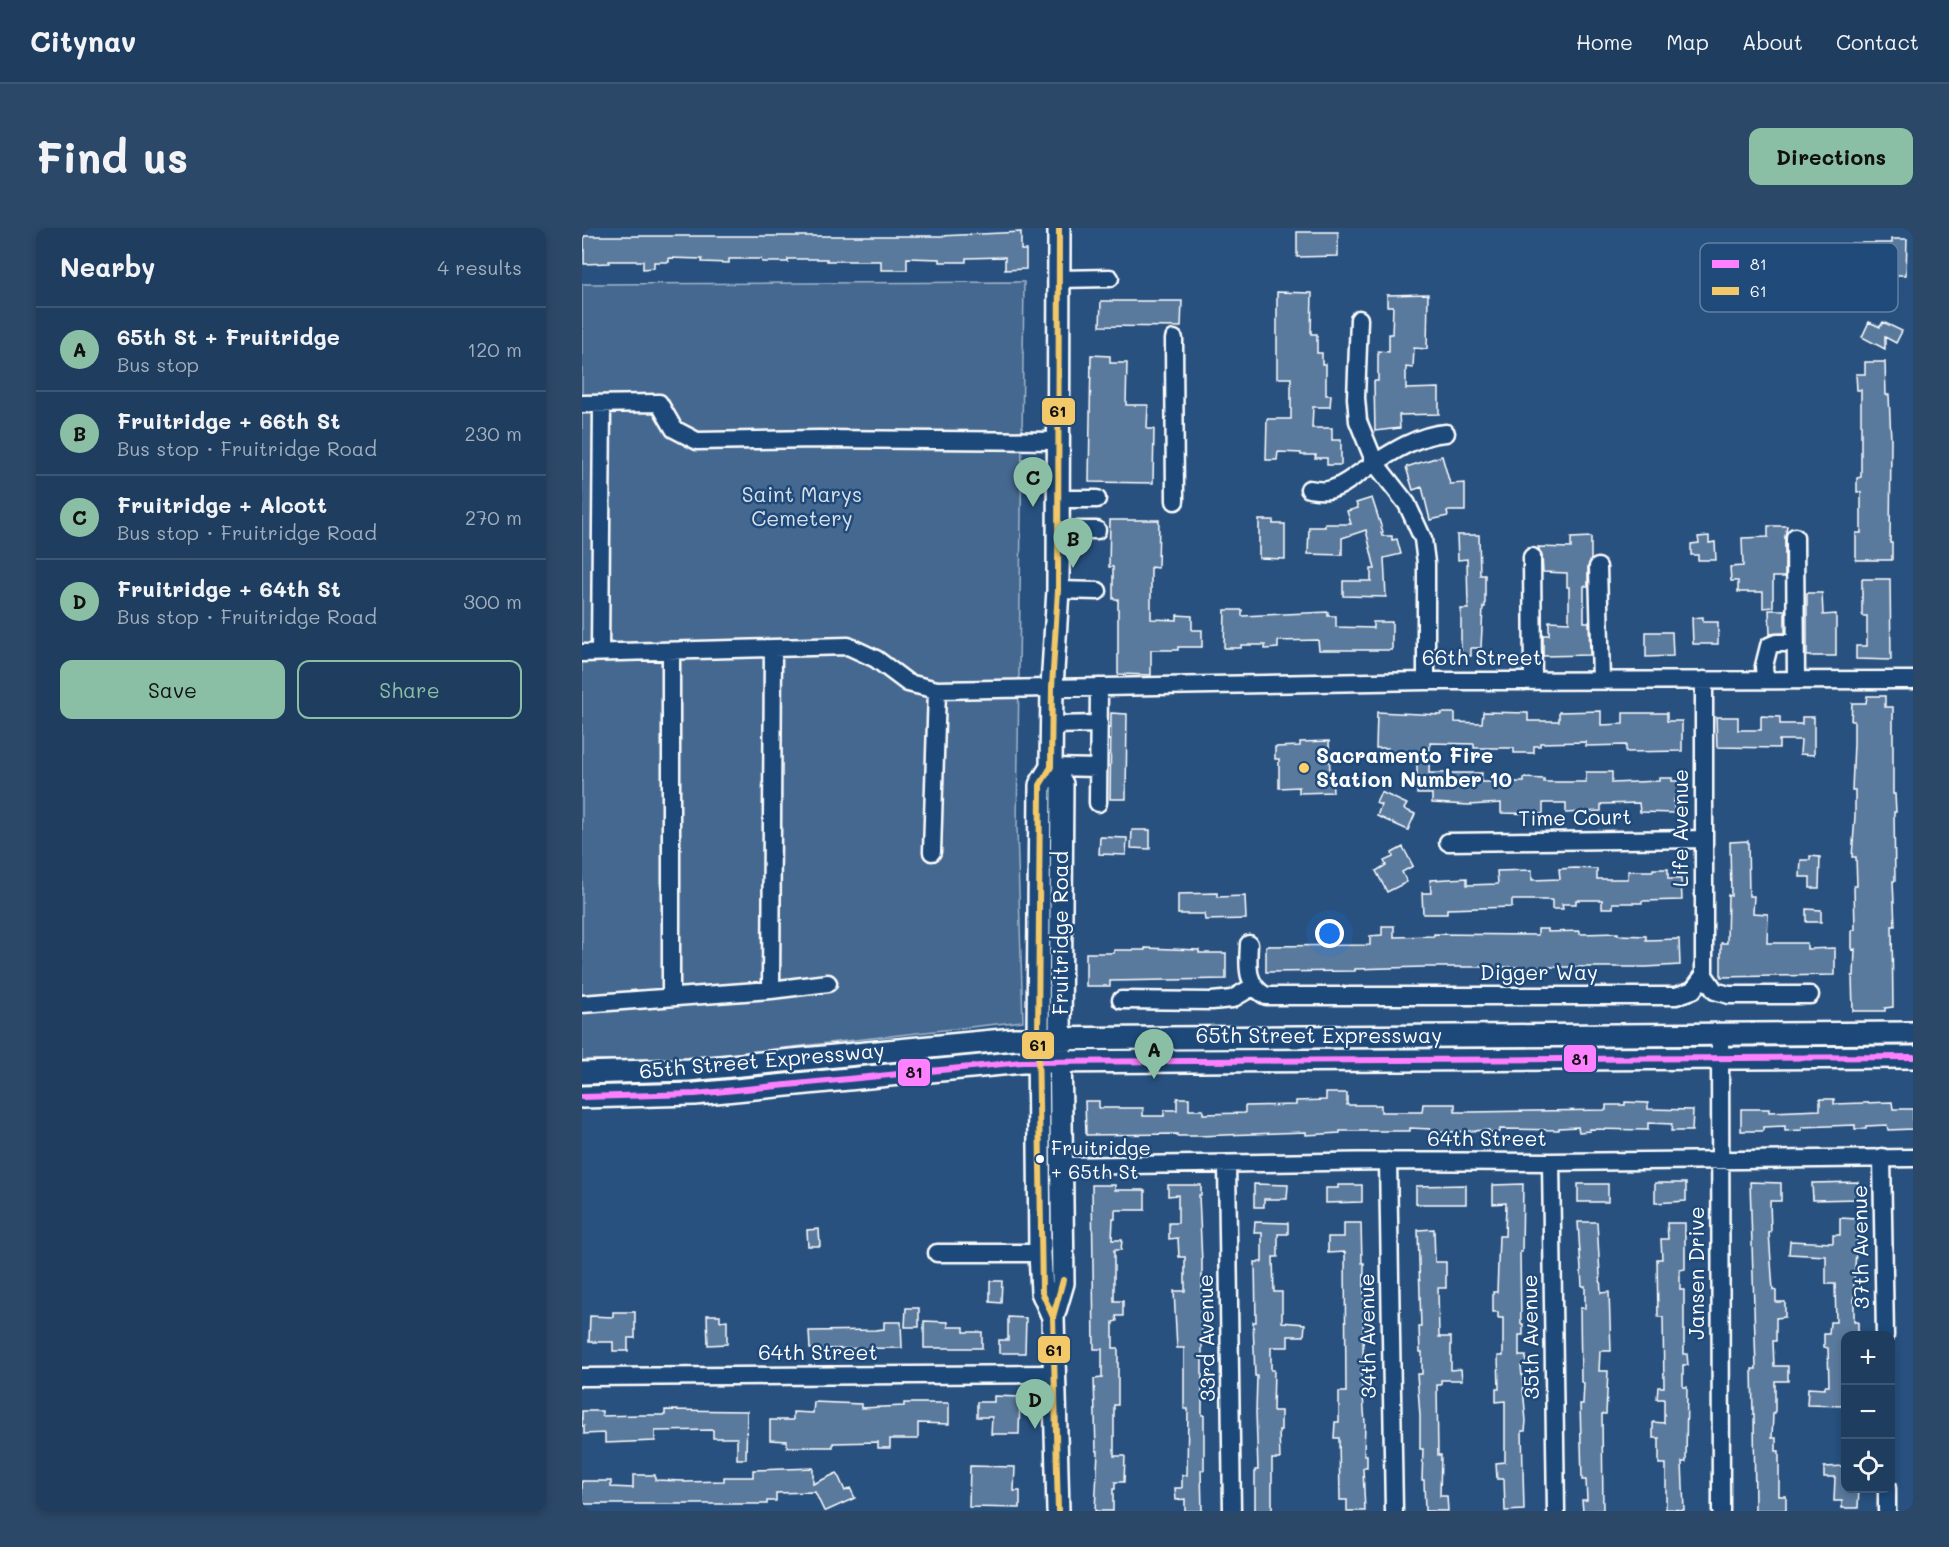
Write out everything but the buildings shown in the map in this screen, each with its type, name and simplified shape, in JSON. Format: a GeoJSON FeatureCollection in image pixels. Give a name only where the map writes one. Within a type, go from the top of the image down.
{"type":"FeatureCollection","features":[{"type":"Feature","properties":{"kind":"main road","name":"Fruitridge Road"},"geometry":{"type":"LineString","coordinates":[[1053,1317],[1042,1292],[1038,1039],[1040,785],[1051,767],[1052,687],[1058,590],[1059,228]]}},
{"type":"Feature","properties":{"kind":"main road","name":"Fruitridge Road"},"geometry":{"type":"LineString","coordinates":[[1051,767],[1062,784],[1060,1038],[1063,1283],[1053,1317],[1058,1511]]}},
{"type":"Feature","properties":{"kind":"main road","name":"65th Street Expressway"},"geometry":{"type":"LineString","coordinates":[[582,1073],[688,1070],[1014,1039],[1913,1032]]}},
{"type":"Feature","properties":{"kind":"main road","name":"65th Street Expressway"},"geometry":{"type":"LineString","coordinates":[[582,1098],[695,1094],[1038,1062],[1913,1057]]}},
{"type":"Feature","properties":{"kind":"street"},"geometry":{"type":"LineString","coordinates":[[1059,279],[1110,278]]}},
{"type":"Feature","properties":{"kind":"street"},"geometry":{"type":"LineString","coordinates":[[1359,319],[1356,398],[1358,420],[1375,463],[1407,504],[1423,539],[1426,563],[1426,681]]}},
{"type":"Feature","properties":{"kind":"street"},"geometry":{"type":"LineString","coordinates":[[1174,339],[1175,501]]}},
{"type":"Feature","properties":{"kind":"street"},"geometry":{"type":"LineString","coordinates":[[582,404],[659,402],[674,429],[697,441],[819,439],[1059,441]]}},
{"type":"Feature","properties":{"kind":"street"},"geometry":{"type":"LineString","coordinates":[[600,652],[602,404]]}},
{"type":"Feature","properties":{"kind":"street"},"geometry":{"type":"LineString","coordinates":[[1309,489],[1327,491],[1342,485],[1417,439],[1446,433]]}},
{"type":"Feature","properties":{"kind":"street"},"geometry":{"type":"LineString","coordinates":[[1059,499],[1097,499]]}},
{"type":"Feature","properties":{"kind":"street"},"geometry":{"type":"LineString","coordinates":[[1059,530],[1097,530]]}},
{"type":"Feature","properties":{"kind":"street"},"geometry":{"type":"LineString","coordinates":[[1795,537],[1796,680]]}},
{"type":"Feature","properties":{"kind":"street"},"geometry":{"type":"LineString","coordinates":[[1532,557],[1533,681]]}},
{"type":"Feature","properties":{"kind":"street"},"geometry":{"type":"LineString","coordinates":[[1598,567],[1600,680]]}},
{"type":"Feature","properties":{"kind":"street"},"geometry":{"type":"LineString","coordinates":[[1058,590],[1098,591]]}},
{"type":"Feature","properties":{"kind":"street"},"geometry":{"type":"LineString","coordinates":[[1764,680],[1764,666],[1770,646],[1776,643],[1796,643]]}},
{"type":"Feature","properties":{"kind":"street","name":"66th Street"},"geometry":{"type":"LineString","coordinates":[[582,653],[848,646],[876,659],[908,683],[937,690],[1426,681],[1913,680]]}},
{"type":"Feature","properties":{"kind":"street"},"geometry":{"type":"LineString","coordinates":[[771,990],[773,649]]}},
{"type":"Feature","properties":{"kind":"street"},"geometry":{"type":"LineString","coordinates":[[671,651],[671,997]]}},
{"type":"Feature","properties":{"kind":"street","name":"Life Avenue"},"geometry":{"type":"LineString","coordinates":[[1704,680],[1702,839],[1704,975]]}},
{"type":"Feature","properties":{"kind":"street"},"geometry":{"type":"LineString","coordinates":[[1098,803],[1099,687]]}},
{"type":"Feature","properties":{"kind":"street"},"geometry":{"type":"LineString","coordinates":[[932,852],[937,690]]}},
{"type":"Feature","properties":{"kind":"street"},"geometry":{"type":"LineString","coordinates":[[1052,725],[1098,724]]}},
{"type":"Feature","properties":{"kind":"street"},"geometry":{"type":"LineString","coordinates":[[1051,767],[1098,768]]}},
{"type":"Feature","properties":{"kind":"street","name":"Time Court"},"geometry":{"type":"LineString","coordinates":[[1448,842],[1702,839]]}},
{"type":"Feature","properties":{"kind":"street"},"geometry":{"type":"LineString","coordinates":[[1120,1000],[1212,1002],[1232,999],[1254,986],[1248,975],[1249,944]]}},
{"type":"Feature","properties":{"kind":"street"},"geometry":{"type":"LineString","coordinates":[[1704,975],[1715,991],[1729,995],[1810,995]]}},
{"type":"Feature","properties":{"kind":"street","name":"Digger Way"},"geometry":{"type":"LineString","coordinates":[[1254,986],[1266,996],[1676,996],[1693,990],[1704,975]]}},
{"type":"Feature","properties":{"kind":"street"},"geometry":{"type":"LineString","coordinates":[[582,1004],[771,990],[828,983]]}},
{"type":"Feature","properties":{"kind":"street","name":"Jansen Drive"},"geometry":{"type":"LineString","coordinates":[[1720,1034],[1722,1511]]}},
{"type":"Feature","properties":{"kind":"street","name":"37th Avenue"},"geometry":{"type":"LineString","coordinates":[[1882,1157],[1885,1331]]}},
{"type":"Feature","properties":{"kind":"street","name":"64th Street"},"geometry":{"type":"LineString","coordinates":[[1061,1166],[1388,1161],[1551,1162],[1913,1158]]}},
{"type":"Feature","properties":{"kind":"street","name":"34th Avenue"},"geometry":{"type":"LineString","coordinates":[[1388,1161],[1394,1511]]}},
{"type":"Feature","properties":{"kind":"street","name":"35th Avenue"},"geometry":{"type":"LineString","coordinates":[[1551,1162],[1556,1511]]}},
{"type":"Feature","properties":{"kind":"street","name":"33rd Avenue"},"geometry":{"type":"LineString","coordinates":[[1227,1164],[1232,1511]]}},
{"type":"Feature","properties":{"kind":"street"},"geometry":{"type":"LineString","coordinates":[[937,1253],[1040,1253]]}},
{"type":"Feature","properties":{"kind":"street","name":"64th Street"},"geometry":{"type":"LineString","coordinates":[[582,1377],[1054,1374]]}},
{"type":"Feature","properties":{"kind":"street"},"geometry":{"type":"LineString","coordinates":[[1887,1493],[1887,1511]]}},
{"type":"Feature","properties":{"kind":"green space","name":"Saint Marys Cemetery"},"geometry":{"type":"Polygon","coordinates":[[[1024,282],[1017,829],[1023,1021],[686,1059],[582,1060],[582,284],[1024,282]]]}},
{"type":"Feature","properties":{"kind":"transit line","name":"61"},"geometry":{"type":"LineString","coordinates":[[1053,1317],[1042,1292],[1038,1039],[1040,785],[1051,767],[1052,687],[1058,590],[1059,228]]}},
{"type":"Feature","properties":{"kind":"transit line","name":"81"},"geometry":{"type":"LineString","coordinates":[[582,1097],[695,1094],[1022,1062],[1913,1057]]}},
{"type":"Feature","properties":{"kind":"transit line","name":"61"},"geometry":{"type":"LineString","coordinates":[[1058,1511],[1053,1317],[1063,1280]]}},
{"type":"Feature","properties":{"kind":"place","name":"Fruitridge + Alcott"},"geometry":{"type":"Point","coordinates":[1033,507]}},
{"type":"Feature","properties":{"kind":"place","name":"Fruitridge + 66th St"},"geometry":{"type":"Point","coordinates":[1073,568]}},
{"type":"Feature","properties":{"kind":"place","name":"Sacramento Fire Station Number 10"},"geometry":{"type":"Point","coordinates":[1304,768]}},
{"type":"Feature","properties":{"kind":"place","name":"65th St + Fruitridge"},"geometry":{"type":"Point","coordinates":[1154,1079]}},
{"type":"Feature","properties":{"kind":"place","name":"Fruitridge + 65th St"},"geometry":{"type":"Point","coordinates":[1040,1159]}},
{"type":"Feature","properties":{"kind":"place","name":"Fruitridge + 64th St"},"geometry":{"type":"Point","coordinates":[1035,1429]}}]}
